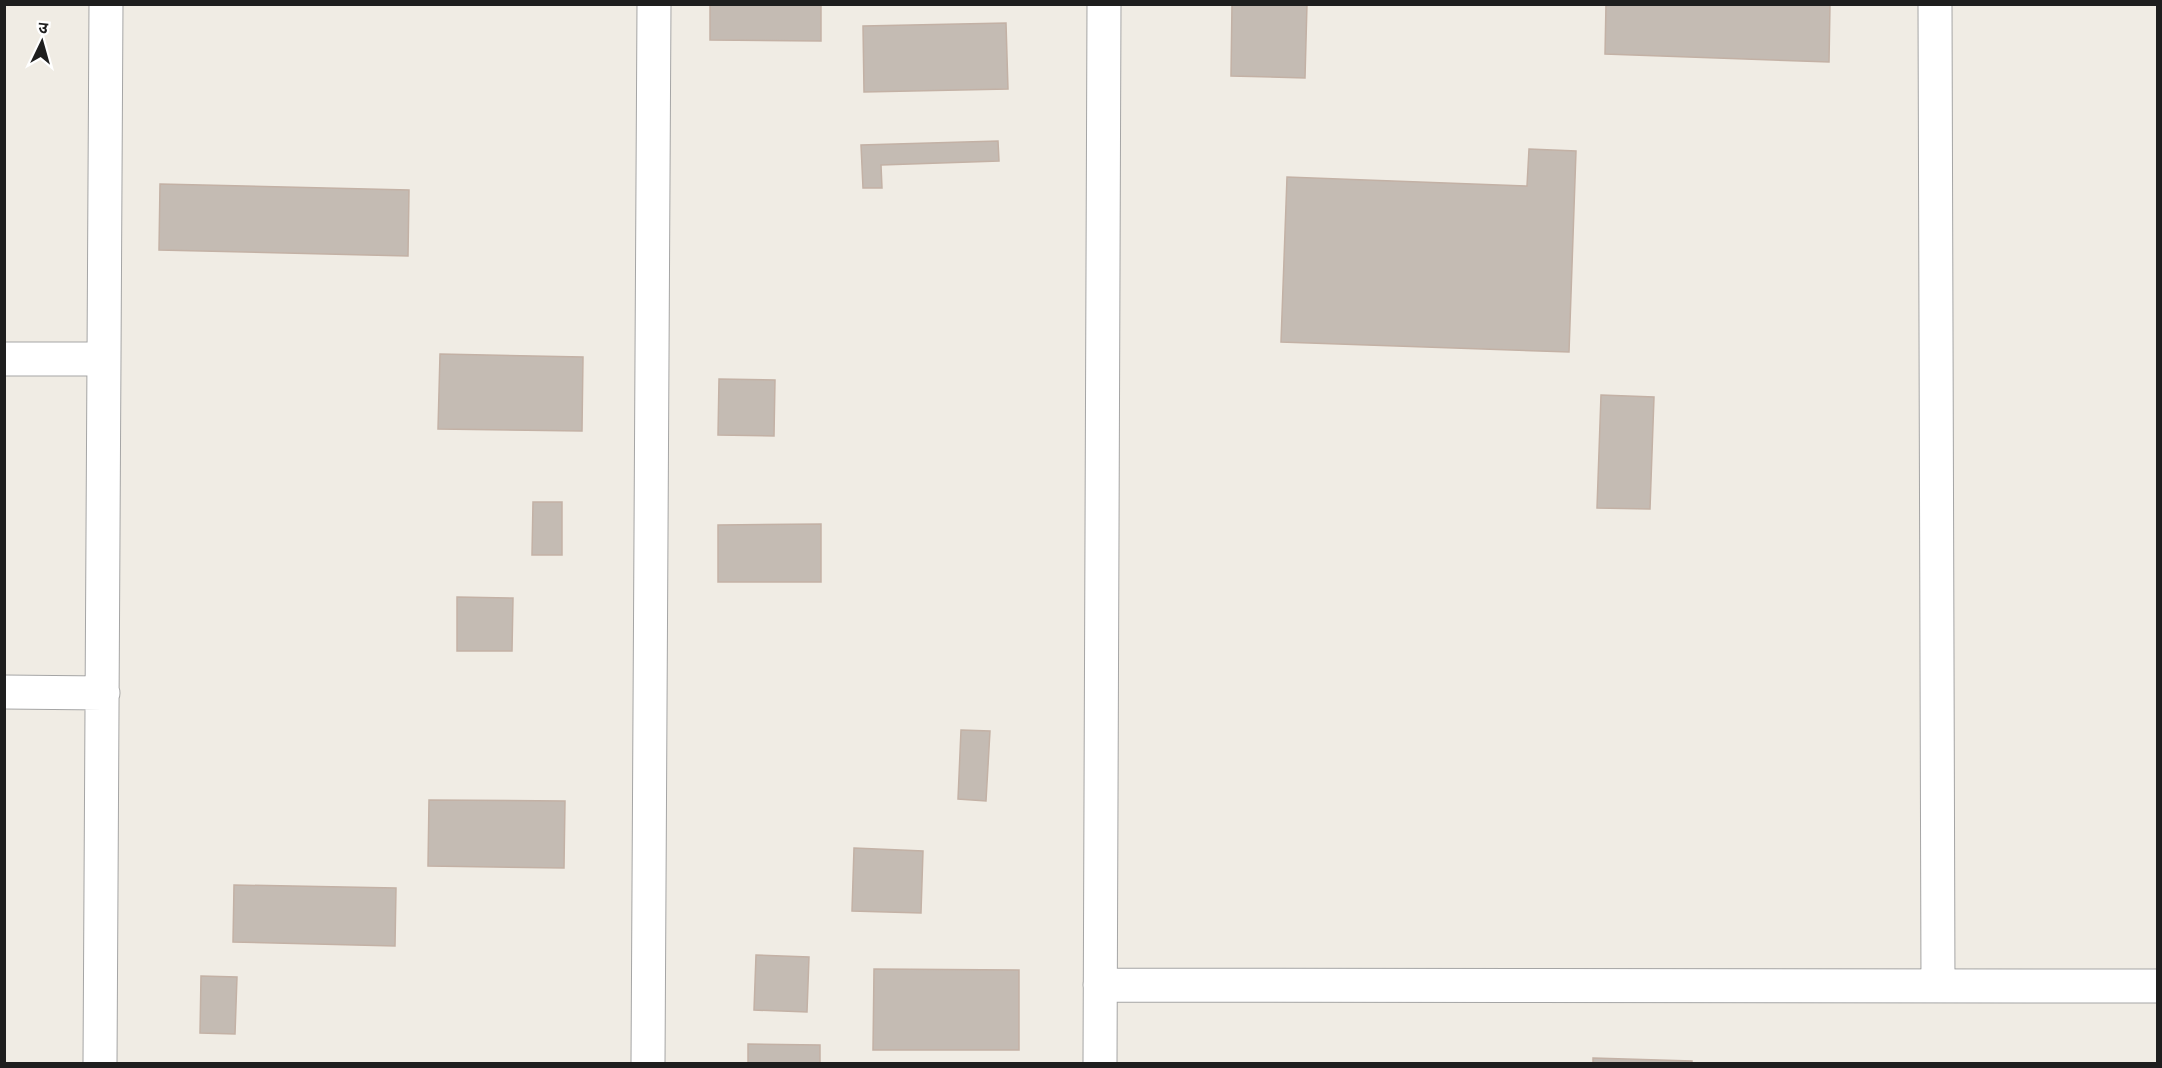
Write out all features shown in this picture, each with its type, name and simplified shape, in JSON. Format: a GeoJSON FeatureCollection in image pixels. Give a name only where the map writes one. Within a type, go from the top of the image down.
{"type":"FeatureCollection","features":[{"type":"Feature","properties":{"kind":"street"},"geometry":{"type":"LineString","coordinates":[[100,1064],[106,4]]}},
{"type":"Feature","properties":{"kind":"street"},"geometry":{"type":"LineString","coordinates":[[648,1064],[654,4]]}},
{"type":"Feature","properties":{"kind":"street"},"geometry":{"type":"LineString","coordinates":[[1100,1064],[1104,4]]}},
{"type":"Feature","properties":{"kind":"street"},"geometry":{"type":"LineString","coordinates":[[1935,4],[1938,986]]}},
{"type":"Feature","properties":{"kind":"street"},"geometry":{"type":"LineString","coordinates":[[4,358],[104,359]]}},
{"type":"Feature","properties":{"kind":"street"},"geometry":{"type":"LineString","coordinates":[[4,692],[103,693]]}},
{"type":"Feature","properties":{"kind":"street"},"geometry":{"type":"LineString","coordinates":[[1100,985],[2157,986]]}},
{"type":"Feature","properties":{"kind":"building"},"geometry":{"type":"Polygon","coordinates":[[[710,4],[821,4],[821,41],[710,40],[710,4]]]}},
{"type":"Feature","properties":{"kind":"building"},"geometry":{"type":"Polygon","coordinates":[[[1232,4],[1307,4],[1305,78],[1231,76],[1232,4]]]}},
{"type":"Feature","properties":{"kind":"building"},"geometry":{"type":"Polygon","coordinates":[[[1606,4],[1830,4],[1829,62],[1605,54],[1606,4]]]}},
{"type":"Feature","properties":{"kind":"building"},"geometry":{"type":"Polygon","coordinates":[[[1006,23],[1008,89],[864,92],[863,26],[1006,23]]]}},
{"type":"Feature","properties":{"kind":"building"},"geometry":{"type":"Polygon","coordinates":[[[998,141],[999,161],[881,165],[882,188],[863,188],[861,145],[998,141]]]}},
{"type":"Feature","properties":{"kind":"building"},"geometry":{"type":"Polygon","coordinates":[[[1529,149],[1576,151],[1569,352],[1281,342],[1287,177],[1527,186],[1529,149]]]}},
{"type":"Feature","properties":{"kind":"building"},"geometry":{"type":"Polygon","coordinates":[[[160,184],[409,190],[408,256],[159,250],[160,184]]]}},
{"type":"Feature","properties":{"kind":"building"},"geometry":{"type":"Polygon","coordinates":[[[440,354],[583,357],[582,431],[438,429],[440,354]]]}},
{"type":"Feature","properties":{"kind":"building"},"geometry":{"type":"Polygon","coordinates":[[[719,379],[775,380],[774,436],[718,435],[719,379]]]}},
{"type":"Feature","properties":{"kind":"building"},"geometry":{"type":"Polygon","coordinates":[[[1601,395],[1654,397],[1650,509],[1597,508],[1601,395]]]}},
{"type":"Feature","properties":{"kind":"building"},"geometry":{"type":"Polygon","coordinates":[[[533,502],[562,502],[562,555],[532,555],[533,502]]]}},
{"type":"Feature","properties":{"kind":"building"},"geometry":{"type":"Polygon","coordinates":[[[821,524],[821,582],[718,582],[718,525],[821,524]]]}},
{"type":"Feature","properties":{"kind":"building"},"geometry":{"type":"Polygon","coordinates":[[[457,597],[513,598],[512,651],[457,651],[457,597]]]}},
{"type":"Feature","properties":{"kind":"building"},"geometry":{"type":"Polygon","coordinates":[[[961,730],[990,731],[986,801],[958,799],[961,730]]]}},
{"type":"Feature","properties":{"kind":"building"},"geometry":{"type":"Polygon","coordinates":[[[429,800],[565,801],[564,868],[428,866],[429,800]]]}},
{"type":"Feature","properties":{"kind":"building"},"geometry":{"type":"Polygon","coordinates":[[[854,848],[923,851],[921,913],[852,911],[854,848]]]}},
{"type":"Feature","properties":{"kind":"building"},"geometry":{"type":"Polygon","coordinates":[[[234,885],[396,888],[395,946],[233,942],[234,885]]]}},
{"type":"Feature","properties":{"kind":"building"},"geometry":{"type":"Polygon","coordinates":[[[756,955],[809,957],[807,1012],[754,1010],[756,955]]]}},
{"type":"Feature","properties":{"kind":"building"},"geometry":{"type":"Polygon","coordinates":[[[874,969],[1019,970],[1019,1050],[873,1050],[874,969]]]}},
{"type":"Feature","properties":{"kind":"building"},"geometry":{"type":"Polygon","coordinates":[[[201,976],[237,977],[235,1034],[200,1033],[201,976]]]}},
{"type":"Feature","properties":{"kind":"building"},"geometry":{"type":"Polygon","coordinates":[[[748,1044],[820,1045],[820,1064],[748,1064],[748,1044]]]}},
{"type":"Feature","properties":{"kind":"building"},"geometry":{"type":"Polygon","coordinates":[[[1593,1058],[1692,1061],[1692,1064],[1593,1064],[1593,1058]]]}}]}
